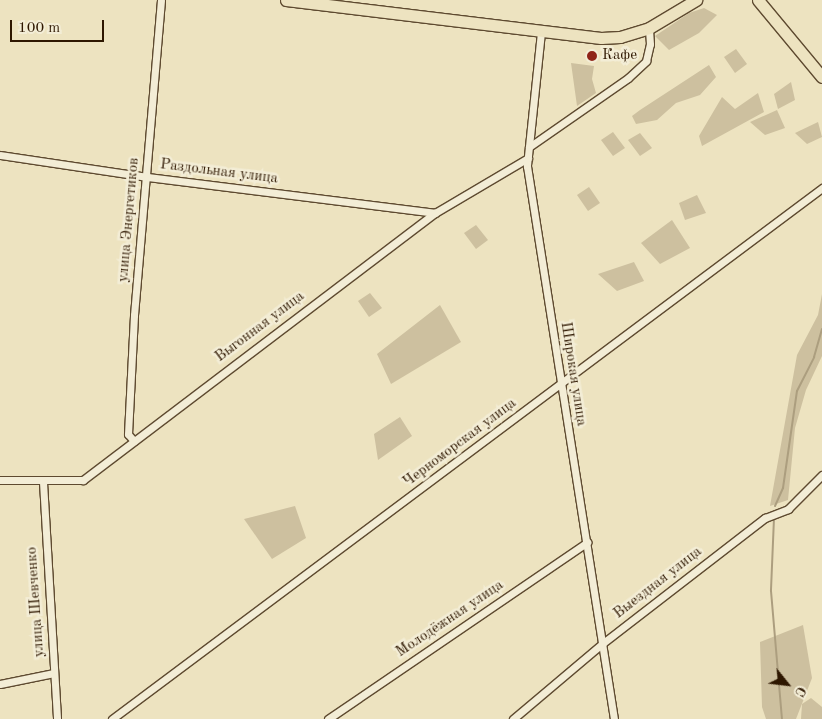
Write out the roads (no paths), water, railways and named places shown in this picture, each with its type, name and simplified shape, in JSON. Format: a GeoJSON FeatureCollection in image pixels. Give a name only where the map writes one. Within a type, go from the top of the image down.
{"type":"FeatureCollection","features":[{"type":"Feature","properties":{"kind":"main road"},"geometry":{"type":"LineString","coordinates":[[286,0],[510,29],[601,38],[620,37],[649,28],[696,0]]}},
{"type":"Feature","properties":{"kind":"main road"},"geometry":{"type":"LineString","coordinates":[[758,0],[822,76]]}},
{"type":"Feature","properties":{"kind":"street","name":"улица Энергетиков"},"geometry":{"type":"LineString","coordinates":[[134,441],[128,434],[161,0]]}},
{"type":"Feature","properties":{"kind":"street"},"geometry":{"type":"LineString","coordinates":[[529,147],[628,78],[646,60],[650,44],[649,28]]}},
{"type":"Feature","properties":{"kind":"street","name":"Широкая улица"},"geometry":{"type":"LineString","coordinates":[[541,32],[528,158],[561,385],[614,719]]}},
{"type":"Feature","properties":{"kind":"street","name":"Раздольная улица"},"geometry":{"type":"LineString","coordinates":[[0,155],[147,177],[435,213]]}},
{"type":"Feature","properties":{"kind":"street","name":"Выгонная улица"},"geometry":{"type":"LineString","coordinates":[[0,480],[43,482],[83,480],[435,213],[528,158]]}},
{"type":"Feature","properties":{"kind":"street","name":"Черноморская улица"},"geometry":{"type":"LineString","coordinates":[[112,719],[822,188]]}},
{"type":"Feature","properties":{"kind":"street","name":"Выездная улица"},"geometry":{"type":"LineString","coordinates":[[514,719],[603,643],[764,518],[788,508],[822,476]]}},
{"type":"Feature","properties":{"kind":"street","name":"улица Шевченко"},"geometry":{"type":"LineString","coordinates":[[43,482],[57,719]]}},
{"type":"Feature","properties":{"kind":"street","name":"Молодёжная улица"},"geometry":{"type":"LineString","coordinates":[[328,719],[587,542]]}},
{"type":"Feature","properties":{"kind":"street"},"geometry":{"type":"LineString","coordinates":[[0,684],[54,673]]}},
{"type":"Feature","properties":{"kind":"waterway"},"geometry":{"type":"LineString","coordinates":[[775,506],[783,488],[797,391],[814,357],[822,329]]}},
{"type":"Feature","properties":{"kind":"waterway"},"geometry":{"type":"LineString","coordinates":[[774,518],[771,591],[782,719]]}},
{"type":"Feature","properties":{"kind":"place","name":"Кафе"},"geometry":{"type":"Point","coordinates":[592,56]}}]}
